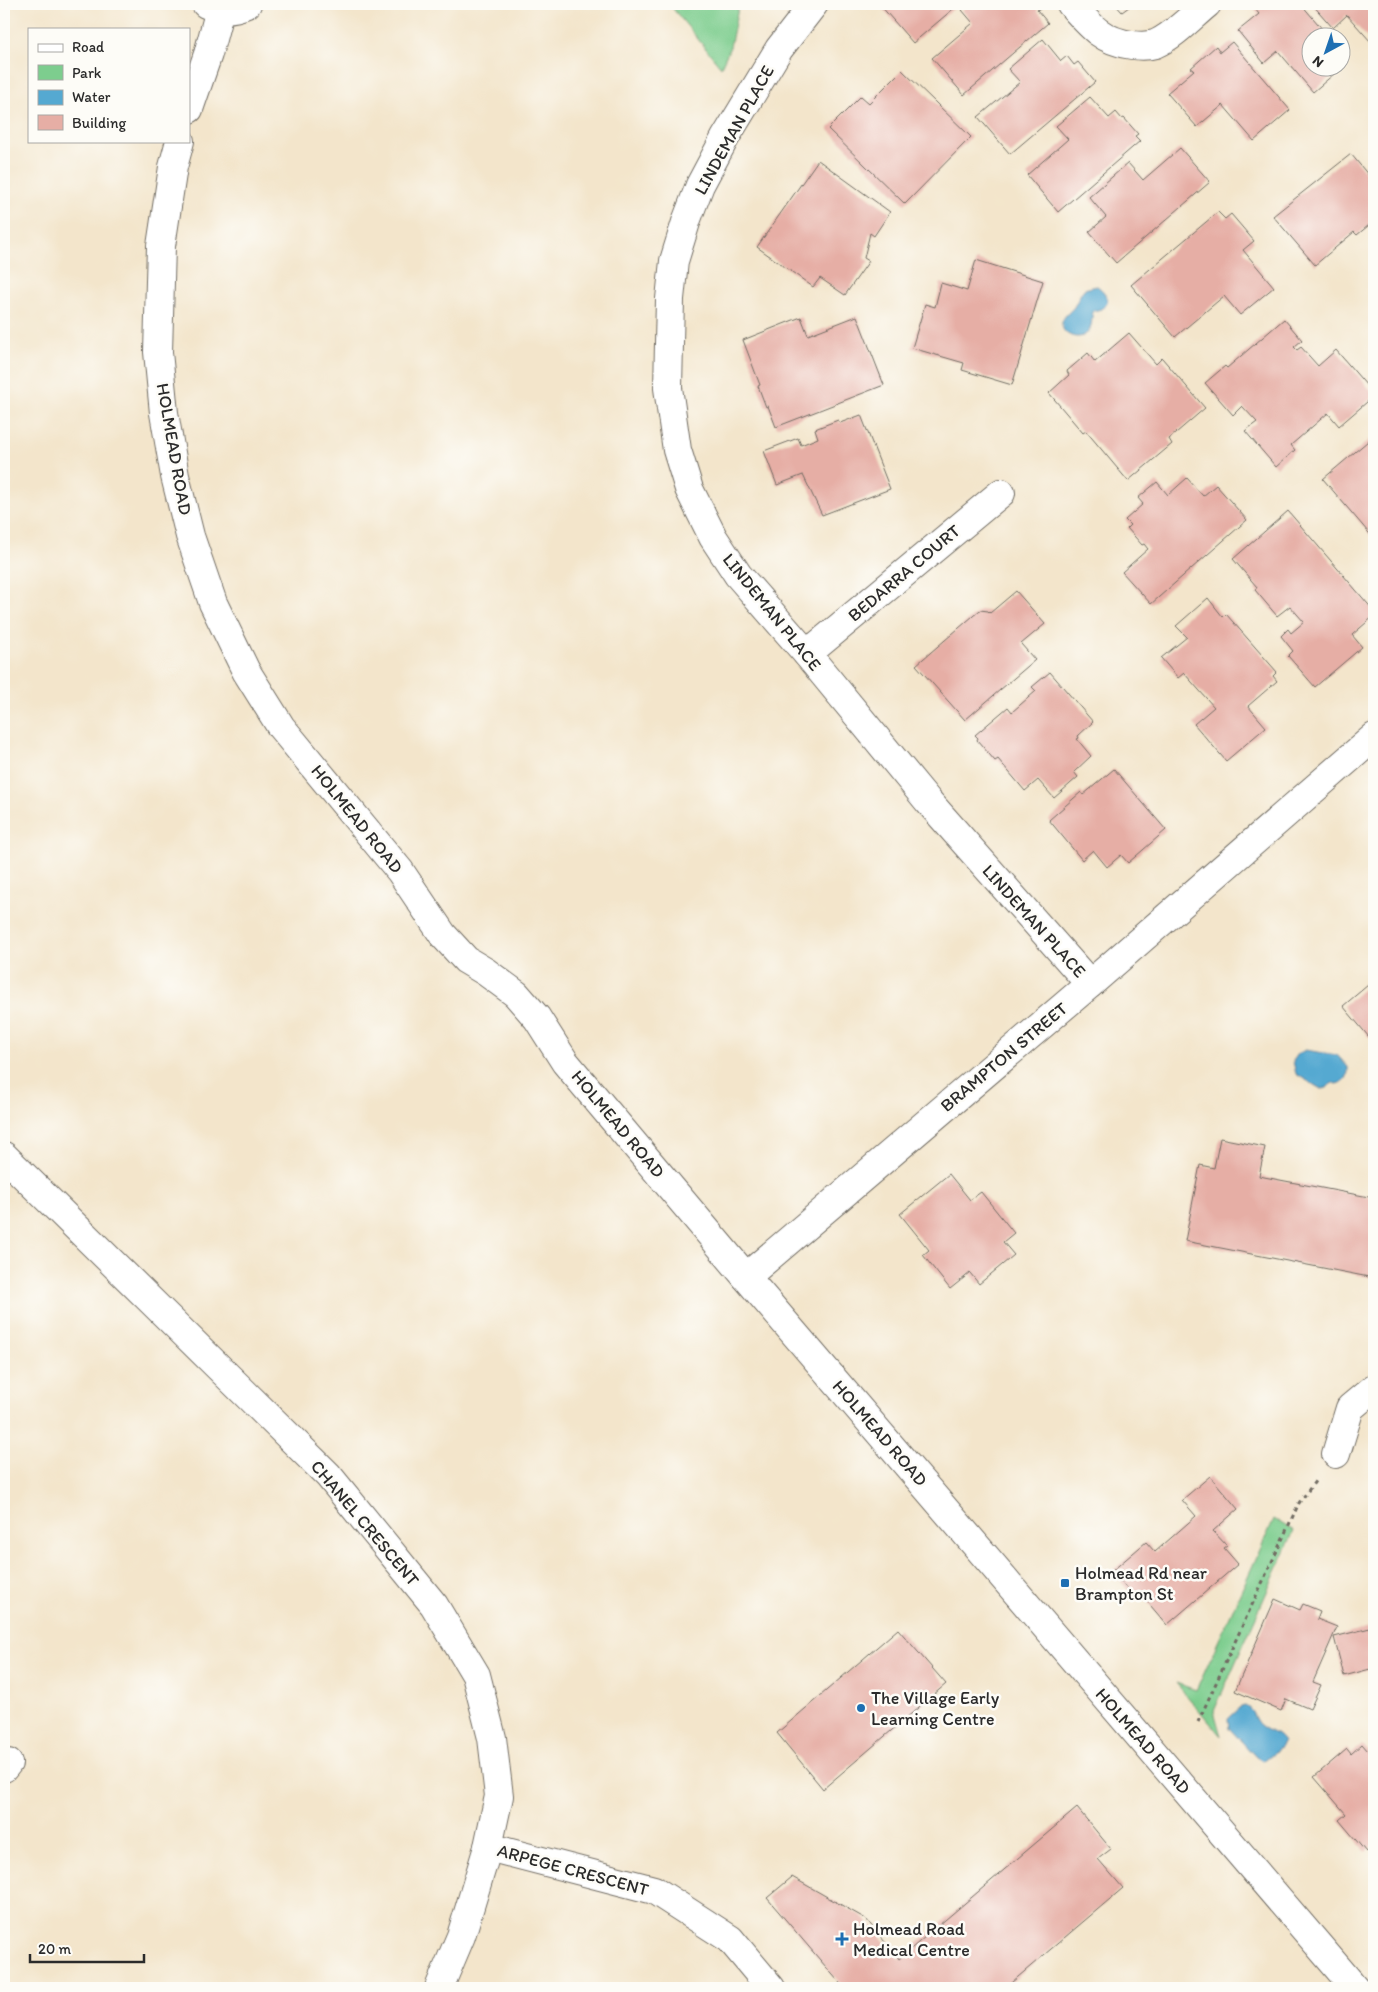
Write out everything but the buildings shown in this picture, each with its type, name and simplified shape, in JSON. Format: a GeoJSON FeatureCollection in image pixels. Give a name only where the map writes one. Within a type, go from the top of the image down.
{"type":"FeatureCollection","features":[{"type":"Feature","properties":{"kind":"street"},"geometry":{"type":"LineString","coordinates":[[190,106],[208,54],[213,6],[238,8],[247,4]]}},
{"type":"Feature","properties":{"kind":"street"},"geometry":{"type":"LineString","coordinates":[[1071,4],[1092,28],[1104,37],[1121,44],[1142,47],[1156,43],[1171,34],[1207,4]]}},
{"type":"Feature","properties":{"kind":"street","name":"LINDEMAN PLACE"},"geometry":{"type":"LineString","coordinates":[[812,6],[779,49],[725,138],[700,185],[674,261],[670,299],[668,388],[677,450],[690,489],[713,536],[738,576],[807,654],[928,801],[1090,984]]}},
{"type":"Feature","properties":{"kind":"street","name":"HOLMEAD ROAD"},"geometry":{"type":"LineString","coordinates":[[180,142],[173,167],[161,246],[158,352],[164,413],[190,536],[214,603],[246,671],[282,727],[400,871],[443,935],[466,960],[516,994],[537,1018],[565,1062],[746,1277],[1355,1988]]}},
{"type":"Feature","properties":{"kind":"street","name":"BEDARRA COURT"},"geometry":{"type":"LineString","coordinates":[[807,654],[1001,493]]}},
{"type":"Feature","properties":{"kind":"street","name":"BRAMPTON STREET"},"geometry":{"type":"LineString","coordinates":[[746,1277],[1090,984],[1374,736]]}},
{"type":"Feature","properties":{"kind":"street","name":"CHANEL CRESCENT"},"geometry":{"type":"LineString","coordinates":[[4,1156],[328,1475],[434,1605],[476,1675],[492,1738],[499,1796],[488,1847],[461,1936],[438,1988]]}},
{"type":"Feature","properties":{"kind":"street"},"geometry":{"type":"LineString","coordinates":[[1336,1454],[1350,1408],[1374,1388]]}},
{"type":"Feature","properties":{"kind":"street","name":"ARPEGE CRESCENT"},"geometry":{"type":"LineString","coordinates":[[488,1847],[654,1890],[730,1939],[771,1988]]}},
{"type":"Feature","properties":{"kind":"path"},"geometry":{"type":"LineString","coordinates":[[1198,1722],[1299,1503],[1336,1454]]}},
{"type":"Feature","properties":{"kind":"green space"},"geometry":{"type":"Polygon","coordinates":[[[669,4],[739,4],[730,47],[721,67],[669,4]]]}},
{"type":"Feature","properties":{"kind":"green space"},"geometry":{"type":"Polygon","coordinates":[[[1274,1519],[1294,1531],[1214,1711],[1221,1736],[1176,1683],[1196,1690],[1274,1519]]]}},
{"type":"Feature","properties":{"kind":"water"},"geometry":{"type":"Polygon","coordinates":[[[1097,286],[1105,294],[1107,304],[1093,312],[1091,327],[1086,334],[1075,337],[1067,334],[1062,327],[1064,318],[1074,307],[1084,289],[1097,286]]]}},
{"type":"Feature","properties":{"kind":"water"},"geometry":{"type":"Polygon","coordinates":[[[1305,1050],[1337,1055],[1348,1067],[1348,1074],[1343,1082],[1336,1084],[1332,1082],[1327,1088],[1321,1089],[1296,1074],[1293,1061],[1298,1054],[1305,1050]]]}},
{"type":"Feature","properties":{"kind":"water"},"geometry":{"type":"Polygon","coordinates":[[[1245,1706],[1260,1725],[1278,1736],[1283,1742],[1280,1748],[1263,1761],[1256,1757],[1229,1728],[1228,1719],[1241,1707],[1245,1706]]]}},
{"type":"Feature","properties":{"kind":"place","name":"Holmead Rd near Brampton St"},"geometry":{"type":"Point","coordinates":[1065,1583]}},
{"type":"Feature","properties":{"kind":"place","name":"The Village Early Learning Centre"},"geometry":{"type":"Point","coordinates":[861,1708]}},
{"type":"Feature","properties":{"kind":"place","name":"Holmead Road Medical Centre"},"geometry":{"type":"Point","coordinates":[842,1939]}}]}
